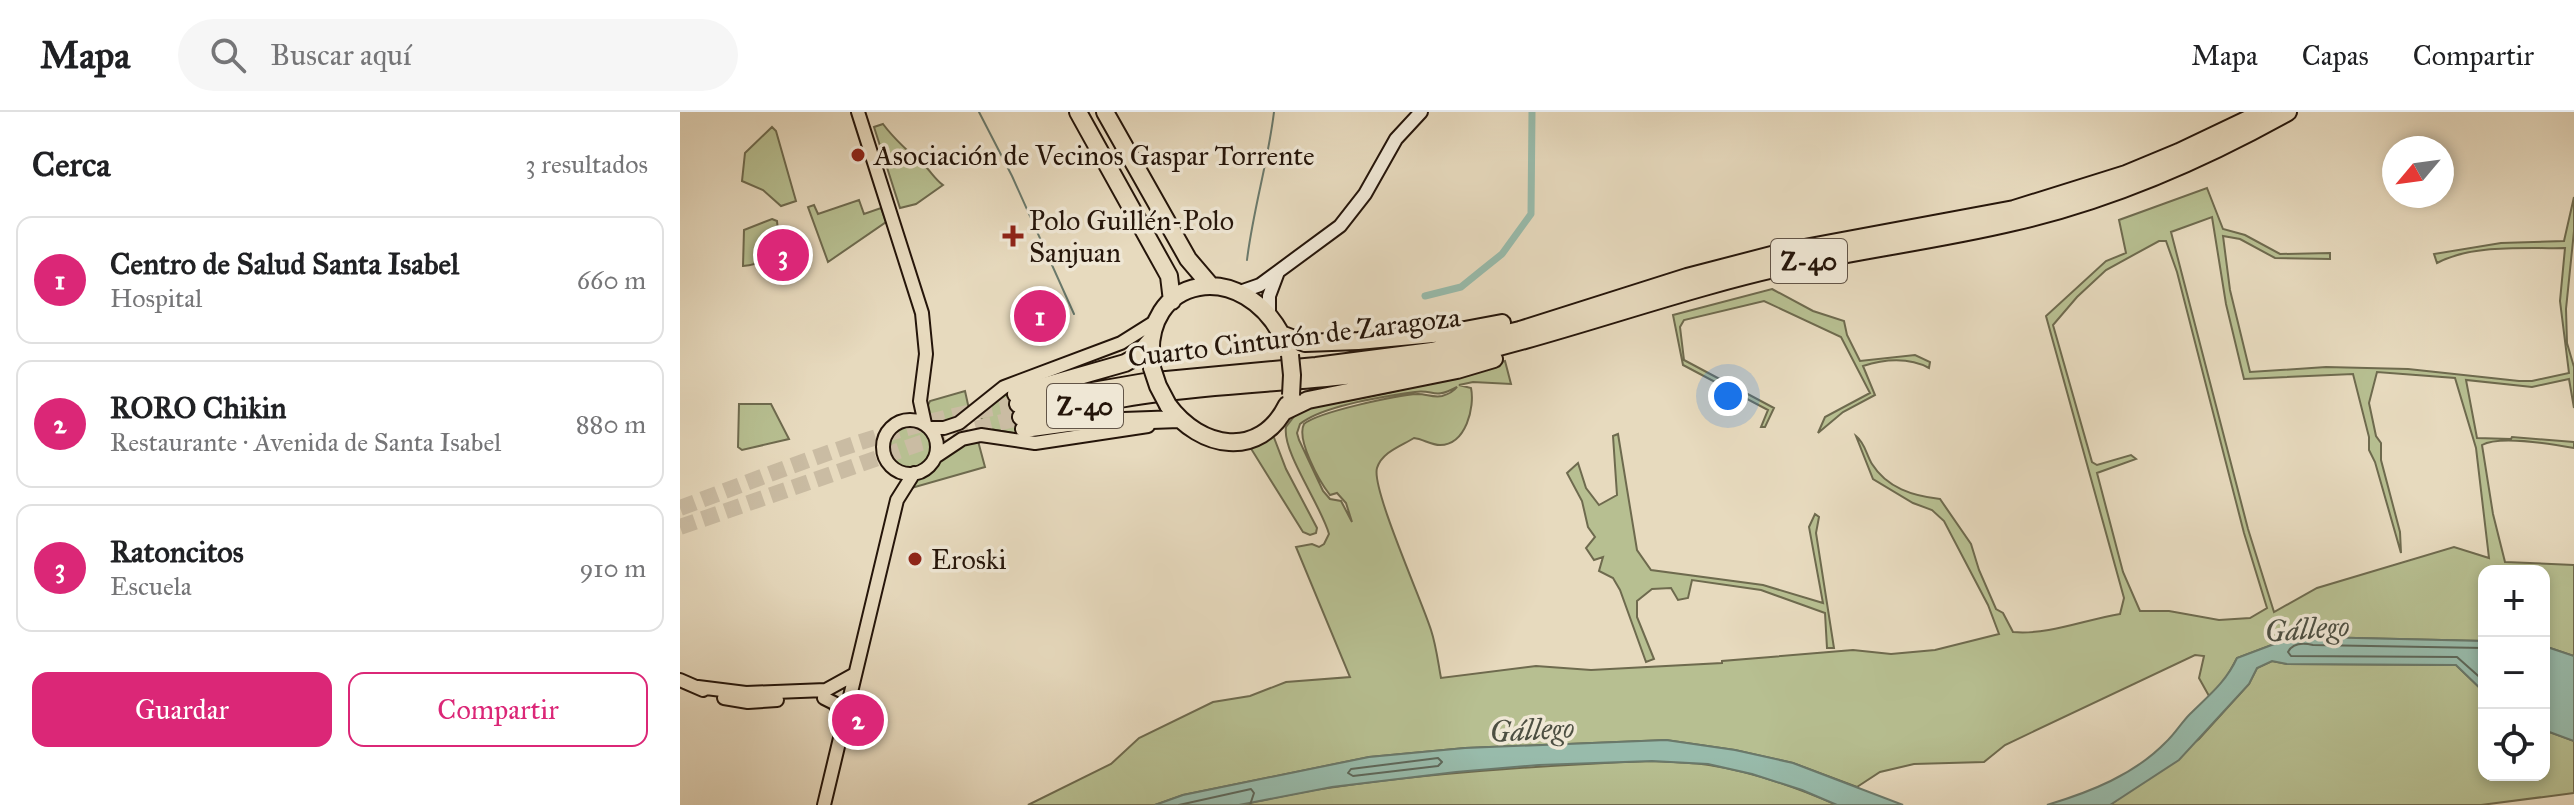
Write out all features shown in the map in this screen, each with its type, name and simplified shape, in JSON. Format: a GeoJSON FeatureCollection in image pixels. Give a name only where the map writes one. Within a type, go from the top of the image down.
{"type":"FeatureCollection","features":[{"type":"Feature","properties":{"kind":"highway"},"geometry":{"type":"LineString","coordinates":[[1078,112],[1169,276],[1172,301]]}},
{"type":"Feature","properties":{"kind":"highway"},"geometry":{"type":"LineString","coordinates":[[1105,112],[1180,246],[1193,267],[1211,286]]}},
{"type":"Feature","properties":{"kind":"highway","name":"Cuarto Cinturón de Zaragoza"},"geometry":{"type":"LineString","coordinates":[[1020,411],[1145,382],[1316,366],[1432,351],[1520,330],[1726,266],[2040,202],[2126,174],[2263,112]]}},
{"type":"Feature","properties":{"kind":"highway","name":"Z-40"},"geometry":{"type":"LineString","coordinates":[[1020,411],[1149,394],[1319,379],[1430,363],[1514,344],[1786,266],[2015,222],[2096,199],[2172,170],[2288,112]]}},
{"type":"Feature","properties":{"kind":"highway"},"geometry":{"type":"LineString","coordinates":[[1283,412],[1291,395],[1290,355],[1269,315],[1240,292],[1211,286],[1192,289],[1172,301],[1156,321],[1151,340],[1152,368],[1158,386],[1177,416],[1207,438],[1237,442],[1261,434],[1283,412],[1308,400],[1457,370],[1600,320]]}},
{"type":"Feature","properties":{"kind":"highway"},"geometry":{"type":"LineString","coordinates":[[1281,334],[1305,343],[1433,335],[1520,320],[1623,291],[1635,293]]}},
{"type":"Feature","properties":{"kind":"highway"},"geometry":{"type":"LineString","coordinates":[[1020,411],[1125,363],[1136,357],[1151,340]]}},
{"type":"Feature","properties":{"kind":"highway"},"geometry":{"type":"LineString","coordinates":[[1020,411],[1068,423],[1177,416]]}},
{"type":"Feature","properties":{"kind":"main road"},"geometry":{"type":"LineString","coordinates":[[858,112],[924,323],[926,354],[920,401],[937,442],[935,457]]}},
{"type":"Feature","properties":{"kind":"main road"},"geometry":{"type":"LineString","coordinates":[[1240,292],[1256,287],[1321,242],[1346,220],[1365,194],[1388,150],[1421,112]]}},
{"type":"Feature","properties":{"kind":"main road"},"geometry":{"type":"LineString","coordinates":[[1269,315],[1269,296],[1279,271]]}},
{"type":"Feature","properties":{"kind":"main road"},"geometry":{"type":"LineString","coordinates":[[905,420],[944,428],[959,423],[1004,387],[1110,348],[1156,321]]}},
{"type":"Feature","properties":{"kind":"main road"},"geometry":{"type":"LineString","coordinates":[[844,717],[834,703],[834,695],[855,674],[897,500],[896,470],[885,456],[884,440],[891,427],[905,420],[920,401]]}},
{"type":"Feature","properties":{"kind":"main road"},"geometry":{"type":"LineString","coordinates":[[897,500],[914,473],[929,466],[935,457],[962,439],[981,435],[1035,443],[1156,424],[1177,416]]}},
{"type":"Feature","properties":{"kind":"main road"},"geometry":{"type":"LineString","coordinates":[[896,470],[914,473]]}},
{"type":"Feature","properties":{"kind":"main road"},"geometry":{"type":"LineString","coordinates":[[680,680],[698,687],[746,693],[834,695],[855,674]]}},
{"type":"Feature","properties":{"kind":"main road"},"geometry":{"type":"LineString","coordinates":[[824,805],[844,717],[834,695]]}},
{"type":"Feature","properties":{"kind":"shaded area"},"geometry":{"type":"Polygon","coordinates":[[[883,124],[943,185],[916,204],[900,208],[874,127],[883,124]]]}},
{"type":"Feature","properties":{"kind":"shaded area"},"geometry":{"type":"Polygon","coordinates":[[[772,127],[776,131],[796,201],[781,206],[763,190],[742,181],[745,153],[772,127]]]}},
{"type":"Feature","properties":{"kind":"shaded area"},"geometry":{"type":"Polygon","coordinates":[[[2207,188],[2223,229],[2245,235],[2280,254],[2330,253],[2330,259],[2275,258],[2240,239],[2223,236],[2230,290],[2250,372],[2326,367],[2408,369],[2532,381],[2569,373],[2560,301],[2565,248],[2483,250],[2437,263],[2434,254],[2501,243],[2564,241],[2574,197],[2574,231],[2566,309],[2567,343],[2574,367],[2574,408],[2569,379],[2532,387],[2466,380],[2477,438],[2512,437],[2574,442],[2574,448],[2513,440],[2482,445],[2493,514],[2505,562],[2574,565],[2574,656],[2550,648],[2550,565],[2478,565],[2478,641],[2314,637],[2301,634],[2237,658],[2224,682],[2209,696],[2199,678],[2204,656],[2195,655],[2005,745],[1984,762],[1914,764],[1880,772],[1857,787],[1793,763],[1735,750],[1666,740],[1465,748],[1369,757],[1183,795],[1155,805],[1028,805],[1111,764],[1139,738],[1213,702],[1250,696],[1286,682],[1350,677],[1296,547],[1312,544],[1319,547],[1329,534],[1290,450],[1286,427],[1299,410],[1392,392],[1505,361],[1511,384],[1473,382],[1459,385],[1471,388],[1472,405],[1467,424],[1456,439],[1440,445],[1414,438],[1387,454],[1377,468],[1377,480],[1389,520],[1433,636],[1441,678],[1536,666],[1591,670],[1722,663],[1853,650],[1891,654],[1935,650],[1999,634],[1988,605],[1944,521],[1932,510],[1913,503],[1873,479],[1856,436],[1878,472],[1893,485],[1920,496],[1940,499],[1971,544],[1996,609],[2003,613],[2013,632],[2053,629],[2120,614],[2124,598],[2046,316],[2106,261],[2126,253],[2119,220],[2207,188]],[[2212,217],[2171,232],[2248,529],[2274,612],[2317,588],[2454,547],[2489,558],[2476,448],[2455,378],[2377,372],[2369,403],[2400,532],[2401,553],[2369,450],[2369,437],[2353,374],[2244,379],[2226,304],[2212,217]],[[2159,241],[2106,270],[2053,325],[2092,462],[2097,465],[2131,455],[2136,459],[2097,473],[2123,572],[2140,611],[2169,611],[2219,620],[2250,618],[2267,608],[2244,533],[2177,272],[2166,241],[2159,241]],[[1457,387],[1438,394],[1421,391],[1355,403],[1323,412],[1300,424],[1297,433],[1299,440],[1323,491],[1330,499],[1341,501],[1352,522],[1346,503],[1337,493],[1330,495],[1315,470],[1303,439],[1304,424],[1325,414],[1358,405],[1408,395],[1442,396],[1457,387]]]}},
{"type":"Feature","properties":{"kind":"shaded area"},"geometry":{"type":"Polygon","coordinates":[[[859,200],[864,214],[881,208],[886,222],[828,262],[808,207],[814,205],[818,214],[859,200]]]}},
{"type":"Feature","properties":{"kind":"shaded area"},"geometry":{"type":"Polygon","coordinates":[[[772,219],[777,221],[777,229],[770,252],[759,262],[743,266],[744,230],[772,219]]]}},
{"type":"Feature","properties":{"kind":"shaded area"},"geometry":{"type":"Polygon","coordinates":[[[1772,289],[1813,311],[1844,321],[1847,335],[1860,361],[1915,355],[1930,362],[1929,368],[1896,360],[1863,366],[1875,395],[1843,412],[1818,433],[1825,417],[1870,393],[1841,337],[1764,301],[1684,320],[1680,327],[1684,360],[1774,408],[1765,427],[1761,427],[1768,410],[1683,365],[1673,315],[1772,289]]]}},
{"type":"Feature","properties":{"kind":"shaded area"},"geometry":{"type":"Polygon","coordinates":[[[1015,389],[1025,435],[984,428],[980,412],[1001,395],[1015,389]]]}},
{"type":"Feature","properties":{"kind":"shaded area"},"geometry":{"type":"Polygon","coordinates":[[[965,391],[969,409],[950,422],[938,423],[928,417],[926,409],[930,401],[965,391]]]}},
{"type":"Feature","properties":{"kind":"shaded area"},"geometry":{"type":"Polygon","coordinates":[[[739,404],[771,404],[789,439],[742,450],[738,447],[739,404]]]}},
{"type":"Feature","properties":{"kind":"shaded area"},"geometry":{"type":"Polygon","coordinates":[[[910,424],[925,431],[932,446],[925,461],[910,468],[895,461],[888,446],[895,431],[910,424]]]}},
{"type":"Feature","properties":{"kind":"shaded area"},"geometry":{"type":"Polygon","coordinates":[[[1618,434],[1637,550],[1651,570],[1763,585],[1823,603],[1809,527],[1815,514],[1819,517],[1816,533],[1834,648],[1827,648],[1825,613],[1761,590],[1692,580],[1688,598],[1678,600],[1671,588],[1652,589],[1637,601],[1637,617],[1654,659],[1646,662],[1620,590],[1613,578],[1599,571],[1603,557],[1594,560],[1586,548],[1595,537],[1588,527],[1582,501],[1567,473],[1578,463],[1586,488],[1599,505],[1617,495],[1613,436],[1618,434]]]}},
{"type":"Feature","properties":{"kind":"shaded area"},"geometry":{"type":"Polygon","coordinates":[[[1273,435],[1286,469],[1317,528],[1316,533],[1310,535],[1303,532],[1250,447],[1273,435]]]}},
{"type":"Feature","properties":{"kind":"shaded area"},"geometry":{"type":"Polygon","coordinates":[[[978,441],[985,467],[908,489],[954,449],[978,441]]]}},
{"type":"Feature","properties":{"kind":"shaded area"},"geometry":{"type":"Polygon","coordinates":[[[2272,661],[2287,664],[2456,665],[2478,686],[2478,781],[2550,781],[2550,732],[2574,741],[2574,793],[2481,805],[2110,805],[2199,739],[2249,684],[2257,668],[2272,661]]]}},
{"type":"Feature","properties":{"kind":"shaded area"},"geometry":{"type":"Polygon","coordinates":[[[1652,761],[1702,764],[1742,772],[1790,786],[1837,805],[1239,805],[1323,789],[1414,777],[1652,761]]]}},
{"type":"Feature","properties":{"kind":"water"},"geometry":{"type":"Polygon","coordinates":[[[2301,634],[2314,637],[2478,641],[2478,686],[2456,665],[2287,664],[2272,661],[2257,668],[2249,684],[2179,760],[2110,805],[2047,805],[2095,788],[2126,773],[2153,754],[2216,688],[2237,658],[2301,634]]]}},
{"type":"Feature","properties":{"kind":"water"},"geometry":{"type":"Polygon","coordinates":[[[2550,648],[2574,656],[2574,741],[2550,732],[2550,648]]]}},
{"type":"Feature","properties":{"kind":"water"},"geometry":{"type":"Polygon","coordinates":[[[1666,740],[1735,750],[1793,763],[1903,805],[1837,805],[1752,774],[1708,764],[1652,761],[1456,772],[1332,787],[1239,805],[1155,805],[1183,795],[1369,757],[1465,748],[1666,740]]]}},
{"type":"Feature","properties":{"kind":"waterway"},"geometry":{"type":"LineString","coordinates":[[979,112],[1012,176],[1074,314]]}},
{"type":"Feature","properties":{"kind":"waterway"},"geometry":{"type":"LineString","coordinates":[[1247,260],[1274,112]]}},
{"type":"Feature","properties":{"kind":"waterway"},"geometry":{"type":"LineString","coordinates":[[1425,296],[1461,287],[1502,254],[1531,214],[1532,112]]}},
{"type":"Feature","properties":{"kind":"tunnel"},"geometry":{"type":"LineString","coordinates":[[680,508],[889,433],[975,411],[1018,404]]}},
{"type":"Feature","properties":{"kind":"tunnel"},"geometry":{"type":"LineString","coordinates":[[680,527],[921,443],[1021,417]]}},
{"type":"Feature","properties":{"kind":"place","name":"Asociación de Vecinos Gaspar Torrente"},"geometry":{"type":"Point","coordinates":[858,155]}},
{"type":"Feature","properties":{"kind":"place","name":"Polo Guillén-Polo Sanjuan"},"geometry":{"type":"Point","coordinates":[1013,236]}},
{"type":"Feature","properties":{"kind":"place","name":"Ratoncitos"},"geometry":{"type":"Point","coordinates":[783,255]}},
{"type":"Feature","properties":{"kind":"place","name":"Centro de Salud Santa Isabel"},"geometry":{"type":"Point","coordinates":[1040,316]}},
{"type":"Feature","properties":{"kind":"place","name":"Eroski"},"geometry":{"type":"Point","coordinates":[915,559]}},
{"type":"Feature","properties":{"kind":"place","name":"RORO Chikin"},"geometry":{"type":"Point","coordinates":[858,720]}},
{"type":"Feature","properties":{"kind":"water label","name":"Gállego"},"geometry":{"type":"Point","coordinates":[2307,629]}},
{"type":"Feature","properties":{"kind":"water label","name":"Gállego"},"geometry":{"type":"Point","coordinates":[1532,730]}}]}
